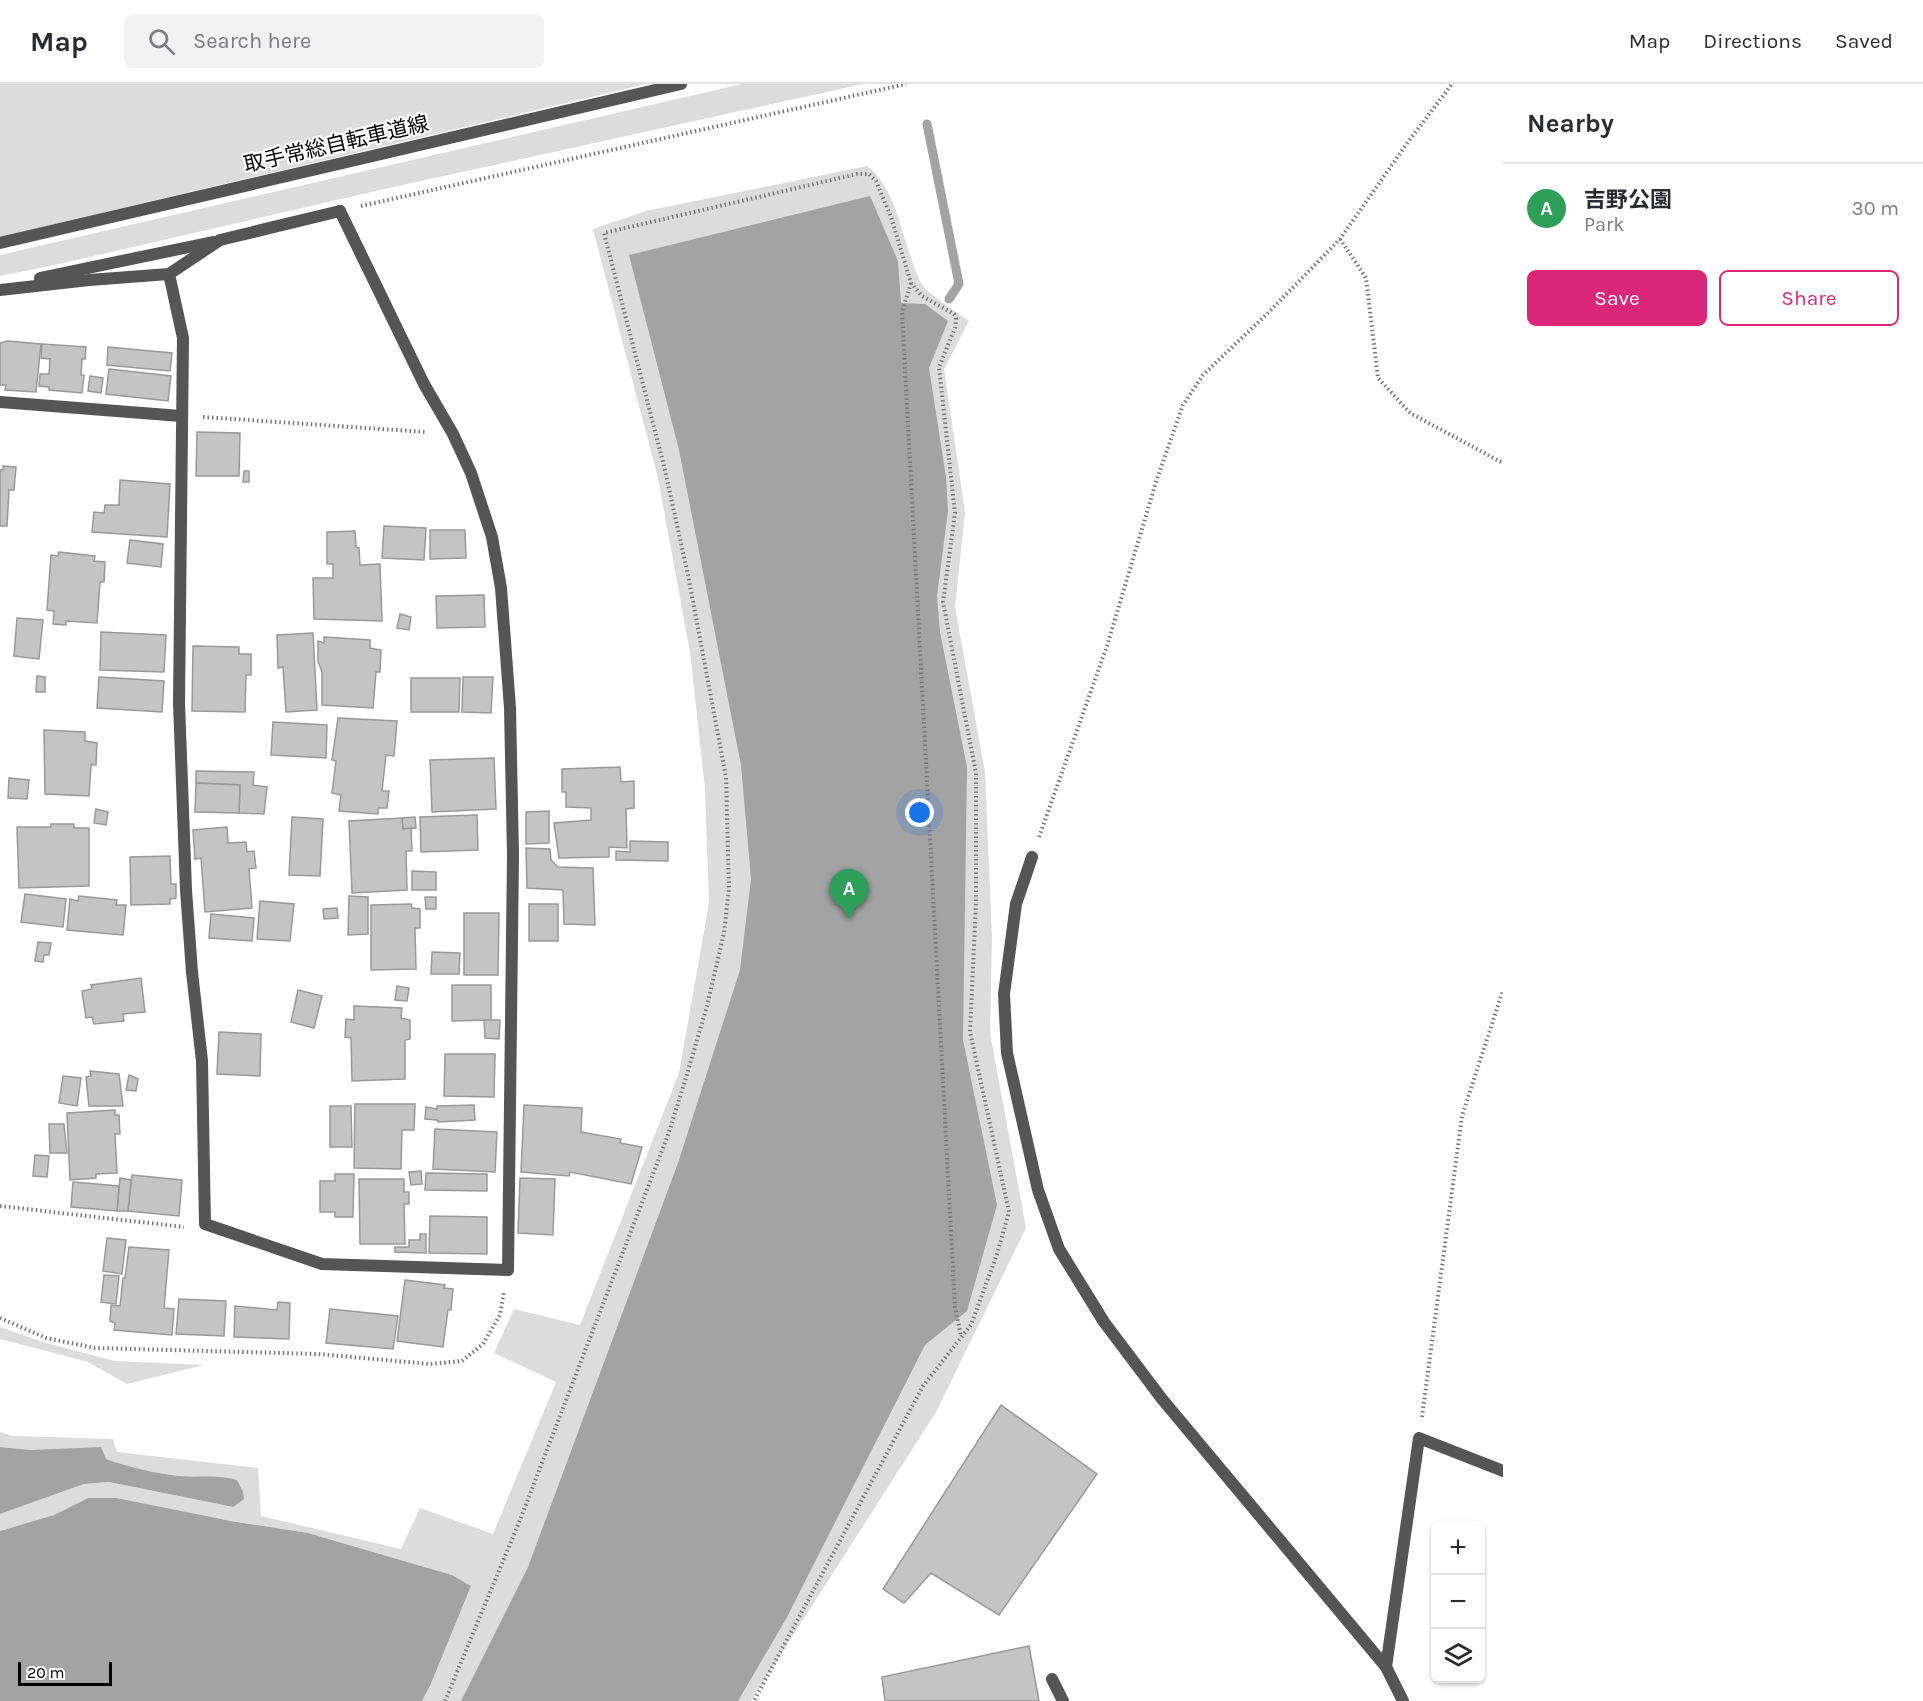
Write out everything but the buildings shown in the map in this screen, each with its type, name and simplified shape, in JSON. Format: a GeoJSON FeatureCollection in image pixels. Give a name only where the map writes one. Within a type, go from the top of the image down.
{"type":"FeatureCollection","features":[{"type":"Feature","properties":{"kind":"street","name":"取手常総自転車道線"},"geometry":{"type":"LineString","coordinates":[[0,243],[681,84]]}},
{"type":"Feature","properties":{"kind":"street"},"geometry":{"type":"LineString","coordinates":[[0,288],[340,211],[424,384],[453,434],[471,473],[492,537],[501,588],[510,708],[513,866],[508,1270],[322,1264],[205,1224],[202,1060],[186,890],[179,703],[183,338],[169,274]]}},
{"type":"Feature","properties":{"kind":"street"},"geometry":{"type":"LineString","coordinates":[[0,288],[169,274],[220,240]]}},
{"type":"Feature","properties":{"kind":"street"},"geometry":{"type":"LineString","coordinates":[[0,402],[182,416]]}},
{"type":"Feature","properties":{"kind":"street"},"geometry":{"type":"LineString","coordinates":[[1032,856],[1016,904],[1004,994],[1007,1053],[1038,1190],[1059,1249],[1104,1322],[1162,1399],[1386,1667],[1403,1701]]}},
{"type":"Feature","properties":{"kind":"street"},"geometry":{"type":"LineString","coordinates":[[1386,1667],[1419,1438],[1503,1471]]}},
{"type":"Feature","properties":{"kind":"street"},"geometry":{"type":"LineString","coordinates":[[1052,1679],[1063,1701]]}},
{"type":"Feature","properties":{"kind":"path"},"geometry":{"type":"LineString","coordinates":[[340,211],[906,84]]}},
{"type":"Feature","properties":{"kind":"path"},"geometry":{"type":"LineString","coordinates":[[1032,856],[1107,646],[1156,482],[1183,405],[1203,375],[1269,313],[1340,239],[1452,84]]}},
{"type":"Feature","properties":{"kind":"path"},"geometry":{"type":"LineString","coordinates":[[445,1701],[520,1520],[668,1135],[707,1006],[724,933],[729,888],[726,777],[707,672],[664,466],[604,233],[857,174],[868,174],[876,181],[891,217],[911,283],[922,296],[956,318],[955,328],[939,368],[955,513],[944,602],[976,773],[976,902],[970,1032],[1009,1212],[998,1254],[970,1325],[923,1386],[754,1701]]}},
{"type":"Feature","properties":{"kind":"path"},"geometry":{"type":"LineString","coordinates":[[1340,239],[1366,278],[1378,378],[1410,413],[1503,463]]}},
{"type":"Feature","properties":{"kind":"path"},"geometry":{"type":"LineString","coordinates":[[911,283],[902,312],[955,1307],[961,1337]]}},
{"type":"Feature","properties":{"kind":"path"},"geometry":{"type":"LineString","coordinates":[[182,416],[453,434]]}},
{"type":"Feature","properties":{"kind":"path"},"geometry":{"type":"LineString","coordinates":[[1419,1438],[1462,1116],[1503,990]]}},
{"type":"Feature","properties":{"kind":"path"},"geometry":{"type":"LineString","coordinates":[[0,1206],[190,1228],[205,1224]]}},
{"type":"Feature","properties":{"kind":"path"},"geometry":{"type":"LineString","coordinates":[[0,1318],[46,1338],[96,1348],[318,1354],[430,1364],[447,1363],[462,1361],[483,1344],[500,1315],[508,1270]]}},
{"type":"Feature","properties":{"kind":"shaded area"},"geometry":{"type":"Polygon","coordinates":[[[0,84],[646,84],[0,237],[0,84]]]}},
{"type":"Feature","properties":{"kind":"shaded area"},"geometry":{"type":"Polygon","coordinates":[[[742,84],[863,84],[0,276],[0,255],[742,84]]]}},
{"type":"Feature","properties":{"kind":"shaded area"},"geometry":{"type":"Polygon","coordinates":[[[867,166],[878,176],[893,204],[921,283],[935,297],[969,321],[944,369],[965,512],[955,607],[985,772],[992,938],[990,1033],[1026,1228],[936,1412],[751,1701],[422,1701],[471,1586],[452,1575],[308,1533],[88,1498],[54,1515],[0,1531],[0,1514],[84,1484],[109,1482],[233,1507],[183,1476],[147,1472],[106,1459],[0,1447],[0,1432],[13,1436],[113,1439],[117,1452],[258,1468],[261,1516],[401,1549],[420,1508],[493,1534],[556,1382],[494,1353],[514,1309],[580,1325],[679,1073],[709,903],[705,789],[690,652],[658,478],[593,229],[646,211],[867,166]]]}},
{"type":"Feature","properties":{"kind":"shaded area"},"geometry":{"type":"Polygon","coordinates":[[[870,196],[898,261],[901,303],[925,304],[948,321],[929,368],[946,477],[948,511],[937,596],[940,632],[967,767],[963,1040],[997,1205],[967,1311],[925,1345],[786,1619],[738,1701],[461,1701],[528,1567],[678,1163],[740,970],[751,879],[741,765],[679,450],[629,255],[870,196]]]}},
{"type":"Feature","properties":{"kind":"shaded area"},"geometry":{"type":"Polygon","coordinates":[[[0,1327],[46,1343],[115,1361],[204,1365],[127,1384],[88,1362],[0,1339],[0,1327]]]}},
{"type":"Feature","properties":{"kind":"shaded area"},"geometry":{"type":"Polygon","coordinates":[[[0,1447],[31,1450],[101,1447],[106,1459],[143,1470],[180,1476],[237,1480],[244,1499],[233,1507],[109,1482],[84,1484],[0,1514],[0,1447]]]}},
{"type":"Feature","properties":{"kind":"shaded area"},"geometry":{"type":"Polygon","coordinates":[[[88,1498],[116,1498],[231,1521],[308,1533],[452,1575],[471,1586],[422,1701],[0,1701],[0,1531],[54,1515],[88,1498]]]}},
{"type":"Feature","properties":{"kind":"waterway"},"geometry":{"type":"LineString","coordinates":[[927,124],[959,284],[949,299]]}},
{"type":"Feature","properties":{"kind":"place","name":"吉野公園"},"geometry":{"type":"Point","coordinates":[849,919]}}]}
